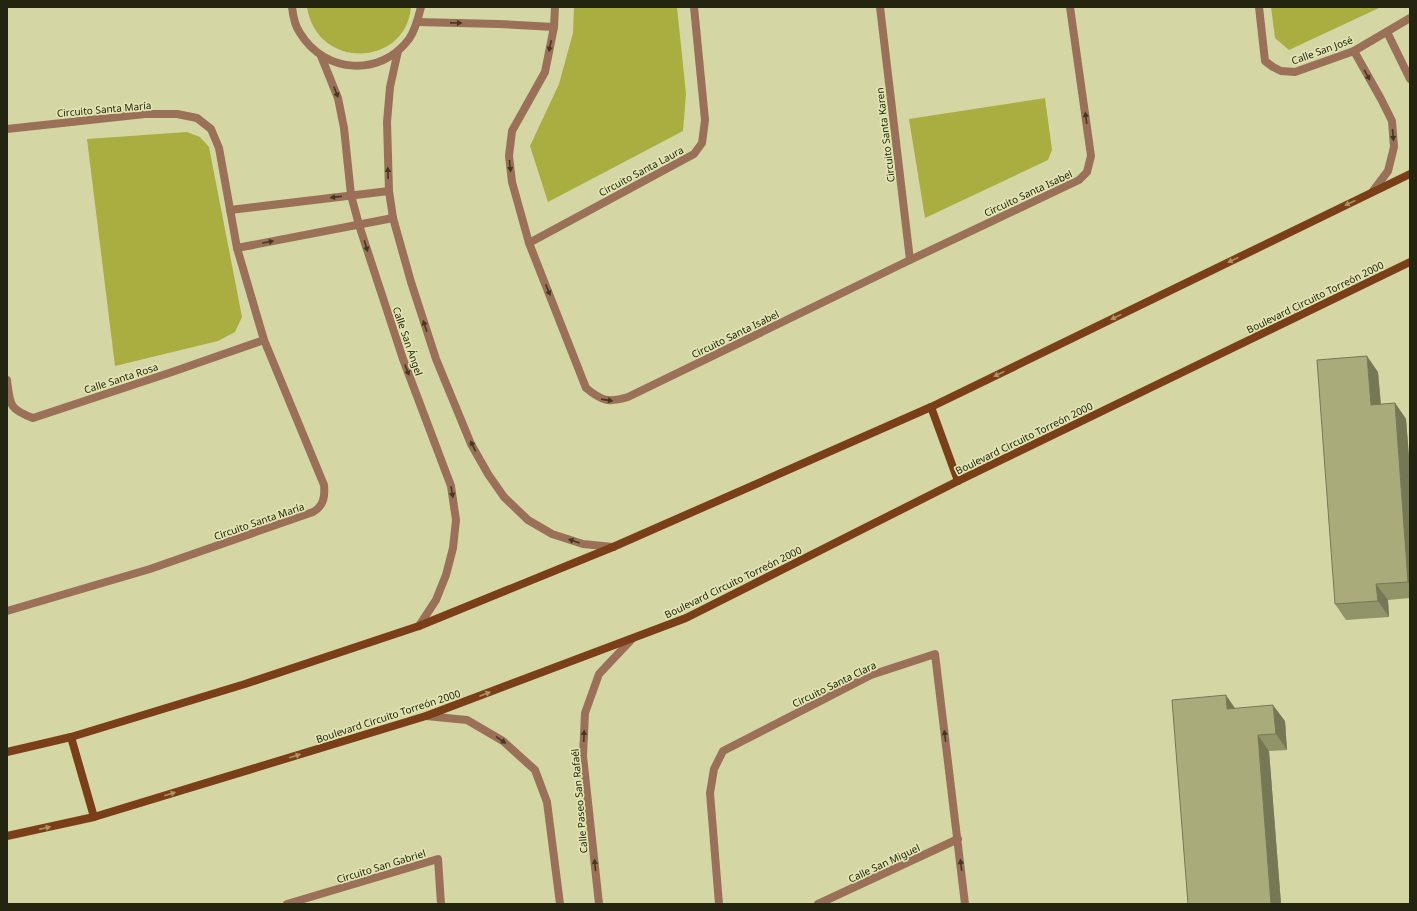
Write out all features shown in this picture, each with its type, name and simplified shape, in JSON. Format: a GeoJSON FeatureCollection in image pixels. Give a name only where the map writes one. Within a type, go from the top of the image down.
{"type":"FeatureCollection","features":[{"type":"Feature","properties":{"kind":"main road"},"geometry":{"type":"LineString","coordinates":[[7,752],[71,737],[245,684],[419,626],[613,547],[931,407],[1410,174]]}},
{"type":"Feature","properties":{"kind":"main road","name":"Boulevard Circuito Torreón 2000"},"geometry":{"type":"LineString","coordinates":[[7,836],[94,817],[426,716],[686,618],[958,481],[1410,262]]}},
{"type":"Feature","properties":{"kind":"main road"},"geometry":{"type":"LineString","coordinates":[[931,407],[958,481]]}},
{"type":"Feature","properties":{"kind":"main road"},"geometry":{"type":"LineString","coordinates":[[71,737],[94,817]]}},
{"type":"Feature","properties":{"kind":"street"},"geometry":{"type":"LineString","coordinates":[[292,7],[299,33],[309,46],[321,56],[341,64],[352,66],[368,65],[384,60],[398,51],[410,38],[417,22],[420,7]]}},
{"type":"Feature","properties":{"kind":"street","name":"Circuito Santa Isabel"},"geometry":{"type":"LineString","coordinates":[[555,7],[554,27],[545,72],[512,131],[509,156],[512,182],[529,243],[586,388],[598,398],[607,401],[616,401],[628,397],[1079,180],[1087,172],[1091,156],[1070,7]]}},
{"type":"Feature","properties":{"kind":"street","name":"Circuito Santa Laura"},"geometry":{"type":"LineString","coordinates":[[529,243],[694,154],[702,143],[705,120],[694,7]]}},
{"type":"Feature","properties":{"kind":"street","name":"Circuito Santa Karen"},"geometry":{"type":"LineString","coordinates":[[880,7],[910,260]]}},
{"type":"Feature","properties":{"kind":"street","name":"Calle San José"},"geometry":{"type":"LineString","coordinates":[[1259,7],[1266,60],[1273,67],[1282,71],[1295,72],[1354,50],[1410,18]]}},
{"type":"Feature","properties":{"kind":"street"},"geometry":{"type":"LineString","coordinates":[[417,22],[554,27]]}},
{"type":"Feature","properties":{"kind":"street"},"geometry":{"type":"LineString","coordinates":[[1387,32],[1410,79]]}},
{"type":"Feature","properties":{"kind":"street"},"geometry":{"type":"LineString","coordinates":[[1354,50],[1392,121],[1394,147],[1388,170],[1373,191]]}},
{"type":"Feature","properties":{"kind":"street","name":"Calle San Ángel"},"geometry":{"type":"LineString","coordinates":[[398,51],[390,87],[387,122],[389,191],[393,218],[411,282],[436,359],[472,444],[488,474],[504,497],[528,520],[552,534],[583,544],[613,547]]}},
{"type":"Feature","properties":{"kind":"street","name":"Calle San Ángel"},"geometry":{"type":"LineString","coordinates":[[321,56],[338,98],[344,128],[352,195],[359,225],[403,359],[451,486],[456,520],[453,548],[446,575],[436,600],[419,626]]}},
{"type":"Feature","properties":{"kind":"street","name":"Circuito Santa María"},"geometry":{"type":"LineString","coordinates":[[7,129],[145,114],[176,114],[197,118],[211,129],[219,148],[237,248],[264,340],[324,485],[325,492],[323,502],[318,509],[313,512],[150,569],[7,611]]}},
{"type":"Feature","properties":{"kind":"street"},"geometry":{"type":"LineString","coordinates":[[230,210],[389,191]]}},
{"type":"Feature","properties":{"kind":"street"},"geometry":{"type":"LineString","coordinates":[[237,248],[298,235],[393,218]]}},
{"type":"Feature","properties":{"kind":"street","name":"Calle Santa Rosa"},"geometry":{"type":"LineString","coordinates":[[7,380],[9,400],[18,412],[33,418],[264,340]]}},
{"type":"Feature","properties":{"kind":"street","name":"Calle Paseo San Rafaél"},"geometry":{"type":"LineString","coordinates":[[598,904],[583,756],[584,713],[599,674],[632,639]]}},
{"type":"Feature","properties":{"kind":"street","name":"Circuito Santa Clara"},"geometry":{"type":"LineString","coordinates":[[719,904],[710,793],[714,769],[723,751],[871,675],[935,654],[966,904]]}},
{"type":"Feature","properties":{"kind":"street"},"geometry":{"type":"LineString","coordinates":[[426,716],[467,720],[503,741],[535,770],[547,802],[560,904]]}},
{"type":"Feature","properties":{"kind":"street","name":"Calle San Miguel"},"geometry":{"type":"LineString","coordinates":[[818,904],[958,839]]}},
{"type":"Feature","properties":{"kind":"street","name":"Circuito San Gabriel"},"geometry":{"type":"LineString","coordinates":[[287,904],[438,859],[441,904]]}},
{"type":"Feature","properties":{"kind":"shaded area"},"geometry":{"type":"Polygon","coordinates":[[[307,7],[411,7],[406,27],[394,41],[379,50],[361,54],[343,51],[327,42],[314,28],[307,7]]]}},
{"type":"Feature","properties":{"kind":"shaded area"},"geometry":{"type":"Polygon","coordinates":[[[574,7],[677,7],[686,94],[683,131],[548,202],[530,146],[559,84],[573,33],[574,7]]]}},
{"type":"Feature","properties":{"kind":"shaded area"},"geometry":{"type":"Polygon","coordinates":[[[1271,7],[1381,7],[1289,50],[1275,38],[1271,7]]]}},
{"type":"Feature","properties":{"kind":"shaded area"},"geometry":{"type":"Polygon","coordinates":[[[1045,98],[1052,150],[1048,160],[925,218],[909,119],[1045,98]]]}},
{"type":"Feature","properties":{"kind":"shaded area"},"geometry":{"type":"Polygon","coordinates":[[[187,132],[200,137],[209,147],[242,317],[235,332],[218,341],[115,366],[87,139],[187,132]]]}},
{"type":"Feature","properties":{"kind":"building"},"geometry":{"type":"Polygon","coordinates":[[[1367,356],[1371,405],[1395,403],[1408,582],[1376,584],[1378,601],[1335,604],[1317,360],[1367,356]]]}},
{"type":"Feature","properties":{"kind":"building"},"geometry":{"type":"Polygon","coordinates":[[[1226,695],[1227,709],[1273,705],[1276,734],[1258,735],[1271,904],[1188,904],[1172,700],[1226,695]]]}}]}
